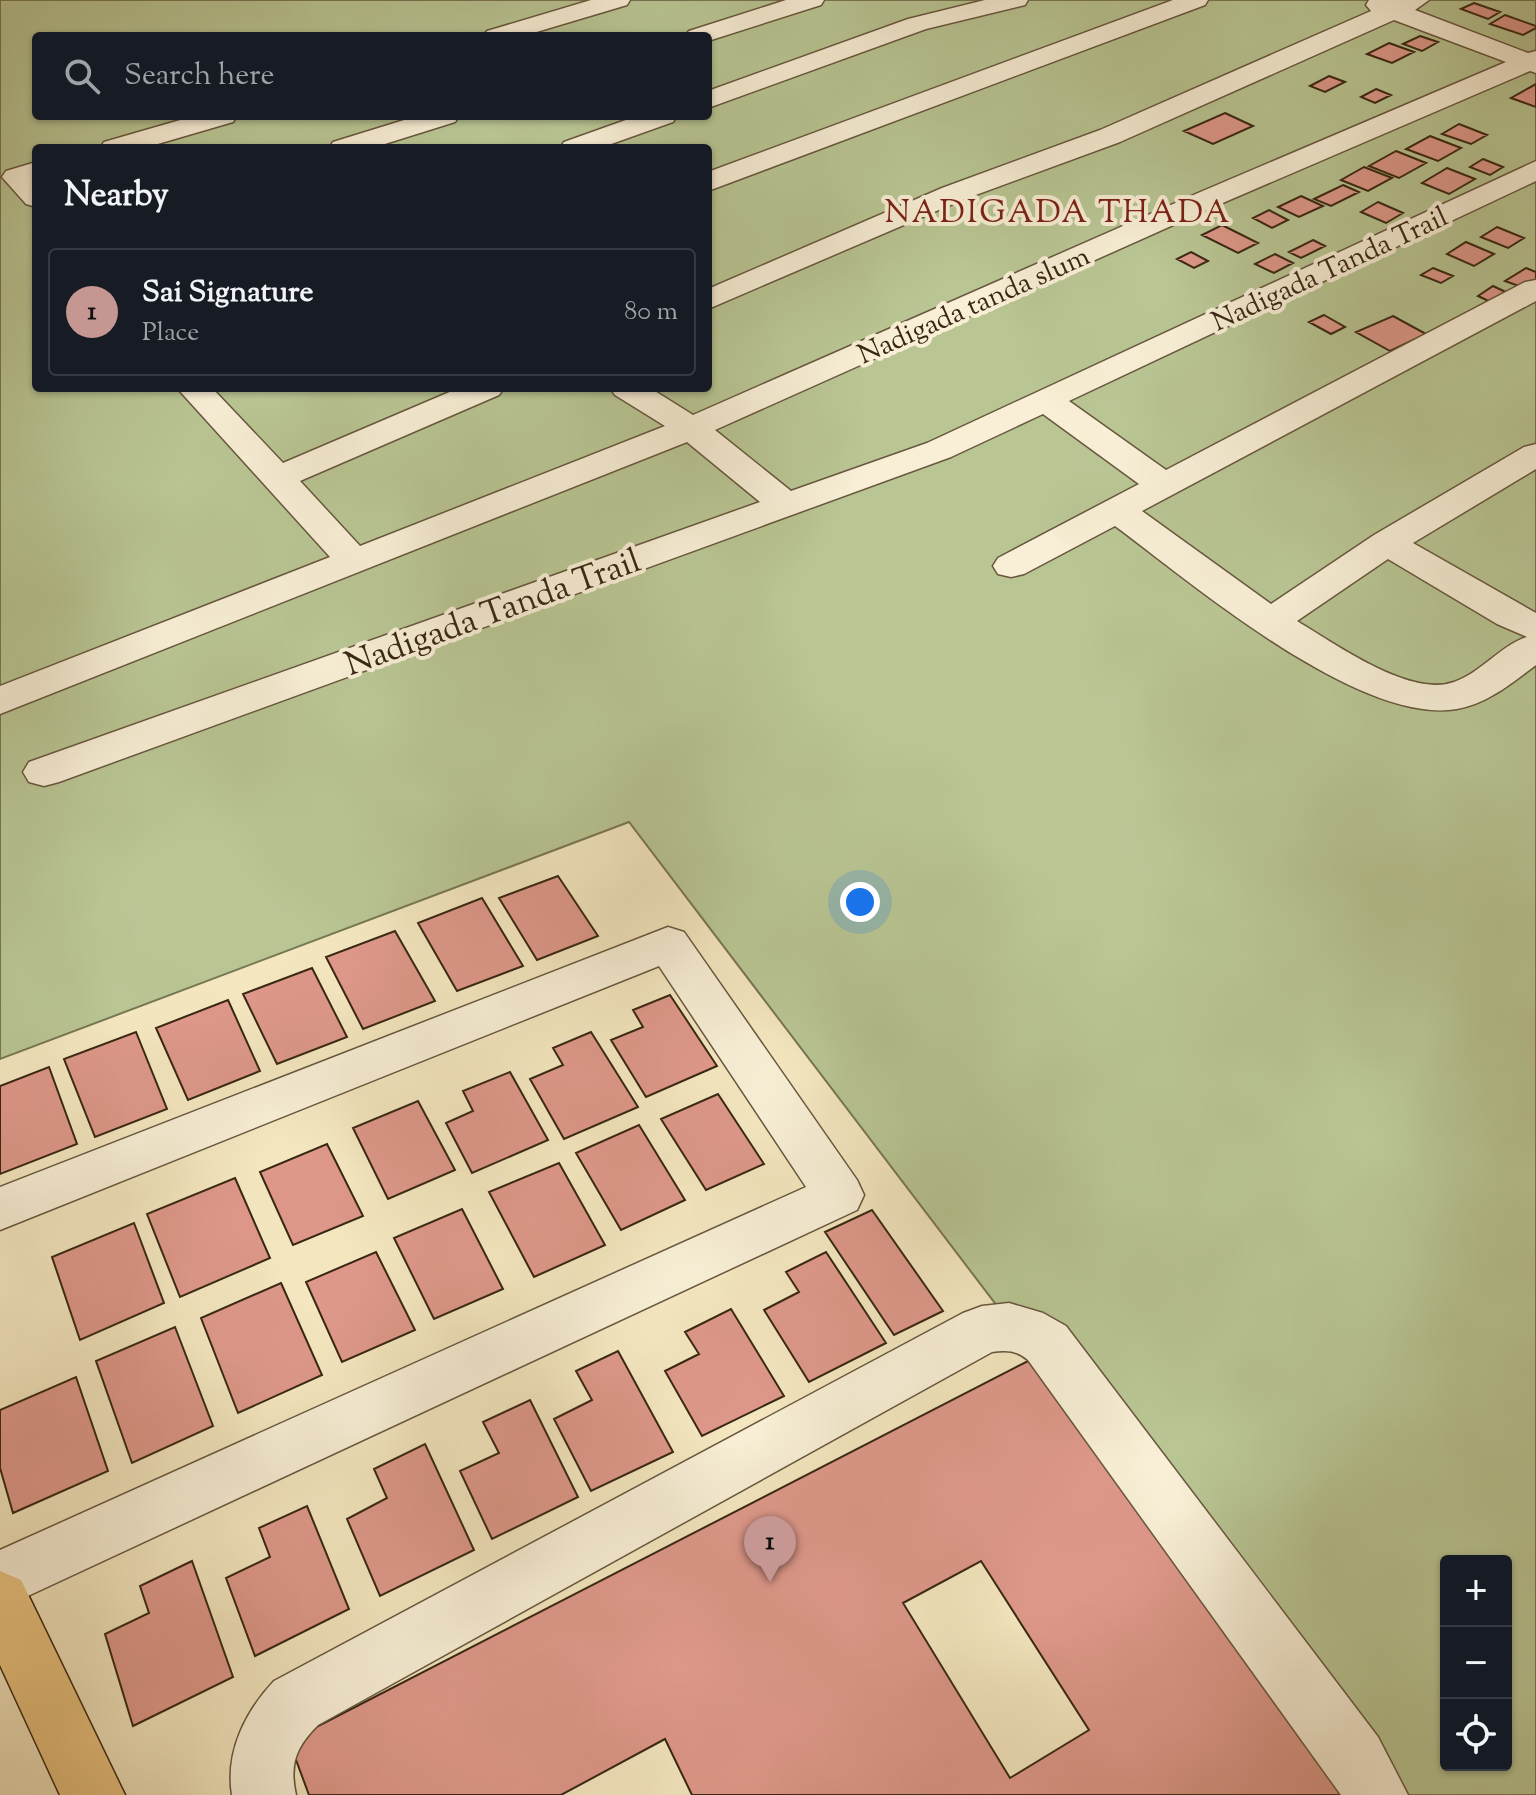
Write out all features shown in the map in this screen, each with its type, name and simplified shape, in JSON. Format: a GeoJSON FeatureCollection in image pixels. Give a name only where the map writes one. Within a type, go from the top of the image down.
{"type":"FeatureCollection","features":[{"type":"Feature","properties":{"kind":"main road"},"geometry":{"type":"LineString","coordinates":[[0,1600],[93,1795]]}},
{"type":"Feature","properties":{"kind":"street"},"geometry":{"type":"LineString","coordinates":[[510,32],[618,0]]}},
{"type":"Feature","properties":{"kind":"street"},"geometry":{"type":"LineString","coordinates":[[711,32],[812,0]]}},
{"type":"Feature","properties":{"kind":"street"},"geometry":{"type":"LineString","coordinates":[[712,99],[917,24],[1016,0]]}},
{"type":"Feature","properties":{"kind":"street"},"geometry":{"type":"LineString","coordinates":[[712,181],[1196,0]]}},
{"type":"Feature","properties":{"kind":"street"},"geometry":{"type":"LineString","coordinates":[[1365,0],[1406,6],[1534,62]]}},
{"type":"Feature","properties":{"kind":"street"},"geometry":{"type":"LineString","coordinates":[[712,298],[952,194],[1110,136],[1406,6]]}},
{"type":"Feature","properties":{"kind":"street","name":"Nadigada tanda slum"},"geometry":{"type":"LineString","coordinates":[[0,701],[691,428],[1208,199],[1534,62]]}},
{"type":"Feature","properties":{"kind":"street"},"geometry":{"type":"LineString","coordinates":[[128,144],[209,120]]}},
{"type":"Feature","properties":{"kind":"street"},"geometry":{"type":"LineString","coordinates":[[356,144],[432,120]]}},
{"type":"Feature","properties":{"kind":"street"},"geometry":{"type":"LineString","coordinates":[[585,144],[652,120]]}},
{"type":"Feature","properties":{"kind":"street","name":"Nadigada Tanda Trail"},"geometry":{"type":"LineString","coordinates":[[44,772],[939,450],[1536,170]]}},
{"type":"Feature","properties":{"kind":"street"},"geometry":{"type":"LineString","coordinates":[[32,172],[16,177],[32,194]]}},
{"type":"Feature","properties":{"kind":"street"},"geometry":{"type":"LineString","coordinates":[[1011,566],[1536,289]]}},
{"type":"Feature","properties":{"kind":"street"},"geometry":{"type":"LineString","coordinates":[[198,392],[354,561]]}},
{"type":"Feature","properties":{"kind":"street"},"geometry":{"type":"LineString","coordinates":[[278,478],[478,392]]}},
{"type":"Feature","properties":{"kind":"street"},"geometry":{"type":"LineString","coordinates":[[633,392],[691,428],[786,505]]}},
{"type":"Feature","properties":{"kind":"street"},"geometry":{"type":"LineString","coordinates":[[1047,401],[1162,484]]}},
{"type":"Feature","properties":{"kind":"street"},"geometry":{"type":"LineString","coordinates":[[1270,622],[1387,543],[1536,454]]}},
{"type":"Feature","properties":{"kind":"street"},"geometry":{"type":"LineString","coordinates":[[1115,509],[1270,622],[1383,684],[1422,696],[1459,696],[1536,647]]}},
{"type":"Feature","properties":{"kind":"street"},"geometry":{"type":"LineString","coordinates":[[1387,543],[1510,616],[1536,627]]}},
{"type":"Feature","properties":{"kind":"street"},"geometry":{"type":"LineString","coordinates":[[0,1209],[668,944],[839,1195],[0,1580]]}},
{"type":"Feature","properties":{"kind":"street"},"geometry":{"type":"LineString","coordinates":[[264,1795],[260,1782],[263,1748],[275,1723],[296,1703],[982,1330],[1000,1326],[1033,1331],[1047,1343],[1356,1759],[1376,1795]]}},
{"type":"Feature","properties":{"kind":"green space"},"geometry":{"type":"Polygon","coordinates":[[[0,0],[1536,0],[1536,1795],[1369,1795],[629,822],[0,1059],[0,0]]]}},
{"type":"Feature","properties":{"kind":"building"},"geometry":{"type":"Polygon","coordinates":[[[1474,3],[1500,12],[1488,19],[1461,9],[1474,3]]]}},
{"type":"Feature","properties":{"kind":"building"},"geometry":{"type":"Polygon","coordinates":[[[1505,15],[1536,28],[1523,35],[1490,24],[1505,15]]]}},
{"type":"Feature","properties":{"kind":"building"},"geometry":{"type":"Polygon","coordinates":[[[1420,36],[1438,42],[1422,51],[1403,44],[1420,36]]]}},
{"type":"Feature","properties":{"kind":"building"},"geometry":{"type":"Polygon","coordinates":[[[1389,43],[1414,52],[1392,63],[1367,54],[1389,43]]]}},
{"type":"Feature","properties":{"kind":"building"},"geometry":{"type":"Polygon","coordinates":[[[1329,76],[1345,82],[1325,92],[1310,86],[1329,76]]]}},
{"type":"Feature","properties":{"kind":"building"},"geometry":{"type":"Polygon","coordinates":[[[1536,84],[1536,107],[1511,98],[1536,84]]]}},
{"type":"Feature","properties":{"kind":"building"},"geometry":{"type":"Polygon","coordinates":[[[1376,89],[1391,95],[1375,103],[1361,97],[1376,89]]]}},
{"type":"Feature","properties":{"kind":"building"},"geometry":{"type":"Polygon","coordinates":[[[1225,113],[1253,126],[1213,144],[1184,131],[1225,113]]]}},
{"type":"Feature","properties":{"kind":"building"},"geometry":{"type":"Polygon","coordinates":[[[1459,124],[1487,135],[1471,144],[1442,134],[1459,124]]]}},
{"type":"Feature","properties":{"kind":"building"},"geometry":{"type":"Polygon","coordinates":[[[1430,136],[1461,148],[1438,161],[1406,149],[1430,136]]]}},
{"type":"Feature","properties":{"kind":"building"},"geometry":{"type":"Polygon","coordinates":[[[1396,151],[1426,163],[1399,178],[1369,166],[1396,151]]]}},
{"type":"Feature","properties":{"kind":"building"},"geometry":{"type":"Polygon","coordinates":[[[1483,159],[1503,167],[1490,175],[1470,167],[1483,159]]]}},
{"type":"Feature","properties":{"kind":"building"},"geometry":{"type":"Polygon","coordinates":[[[1364,167],[1392,178],[1368,191],[1341,180],[1364,167]]]}},
{"type":"Feature","properties":{"kind":"building"},"geometry":{"type":"Polygon","coordinates":[[[1447,168],[1475,179],[1449,194],[1422,183],[1447,168]]]}},
{"type":"Feature","properties":{"kind":"building"},"geometry":{"type":"Polygon","coordinates":[[[1343,185],[1359,192],[1331,206],[1314,199],[1343,185]]]}},
{"type":"Feature","properties":{"kind":"building"},"geometry":{"type":"Polygon","coordinates":[[[1301,196],[1323,206],[1299,217],[1278,207],[1301,196]]]}},
{"type":"Feature","properties":{"kind":"building"},"geometry":{"type":"Polygon","coordinates":[[[1378,202],[1403,213],[1386,223],[1361,212],[1378,202]]]}},
{"type":"Feature","properties":{"kind":"building"},"geometry":{"type":"Polygon","coordinates":[[[1269,210],[1288,220],[1272,228],[1253,218],[1269,210]]]}},
{"type":"Feature","properties":{"kind":"building"},"geometry":{"type":"Polygon","coordinates":[[[1222,225],[1258,243],[1238,253],[1202,235],[1222,225]]]}},
{"type":"Feature","properties":{"kind":"building"},"geometry":{"type":"Polygon","coordinates":[[[1497,227],[1524,238],[1508,248],[1481,237],[1497,227]]]}},
{"type":"Feature","properties":{"kind":"building"},"geometry":{"type":"Polygon","coordinates":[[[1313,240],[1325,246],[1301,258],[1289,252],[1313,240]]]}},
{"type":"Feature","properties":{"kind":"building"},"geometry":{"type":"Polygon","coordinates":[[[1466,242],[1494,254],[1474,266],[1447,254],[1466,242]]]}},
{"type":"Feature","properties":{"kind":"building"},"geometry":{"type":"Polygon","coordinates":[[[1191,252],[1208,261],[1194,268],[1177,259],[1191,252]]]}},
{"type":"Feature","properties":{"kind":"building"},"geometry":{"type":"Polygon","coordinates":[[[1275,254],[1293,263],[1274,273],[1255,264],[1275,254]]]}},
{"type":"Feature","properties":{"kind":"building"},"geometry":{"type":"Polygon","coordinates":[[[1433,268],[1453,276],[1441,283],[1421,275],[1433,268]]]}},
{"type":"Feature","properties":{"kind":"building"},"geometry":{"type":"Polygon","coordinates":[[[1526,268],[1536,272],[1536,280],[1524,288],[1505,281],[1526,268]]]}},
{"type":"Feature","properties":{"kind":"building"},"geometry":{"type":"Polygon","coordinates":[[[1493,286],[1510,294],[1495,304],[1478,296],[1493,286]]]}},
{"type":"Feature","properties":{"kind":"building"},"geometry":{"type":"Polygon","coordinates":[[[1324,315],[1345,327],[1331,334],[1309,322],[1324,315]]]}},
{"type":"Feature","properties":{"kind":"building"},"geometry":{"type":"Polygon","coordinates":[[[1393,316],[1426,334],[1390,351],[1356,332],[1393,316]]]}},
{"type":"Feature","properties":{"kind":"building"},"geometry":{"type":"Polygon","coordinates":[[[558,876],[598,936],[537,960],[499,898],[558,876]]]}},
{"type":"Feature","properties":{"kind":"building"},"geometry":{"type":"Polygon","coordinates":[[[482,898],[523,966],[457,991],[418,923],[482,898]]]}},
{"type":"Feature","properties":{"kind":"building"},"geometry":{"type":"Polygon","coordinates":[[[395,931],[435,1001],[363,1029],[326,957],[395,931]]]}},
{"type":"Feature","properties":{"kind":"building"},"geometry":{"type":"Polygon","coordinates":[[[312,968],[347,1037],[277,1064],[243,994],[312,968]]]}},
{"type":"Feature","properties":{"kind":"building"},"geometry":{"type":"Polygon","coordinates":[[[670,995],[717,1066],[646,1097],[611,1040],[643,1027],[633,1010],[670,995]]]}},
{"type":"Feature","properties":{"kind":"building"},"geometry":{"type":"Polygon","coordinates":[[[228,1000],[260,1071],[188,1100],[156,1028],[228,1000]]]}},
{"type":"Feature","properties":{"kind":"building"},"geometry":{"type":"Polygon","coordinates":[[[136,1032],[167,1109],[95,1137],[64,1059],[136,1032]]]}},
{"type":"Feature","properties":{"kind":"building"},"geometry":{"type":"Polygon","coordinates":[[[591,1032],[638,1107],[564,1139],[530,1079],[563,1065],[553,1048],[591,1032]]]}},
{"type":"Feature","properties":{"kind":"building"},"geometry":{"type":"Polygon","coordinates":[[[49,1067],[77,1144],[0,1174],[0,1086],[49,1067]]]}},
{"type":"Feature","properties":{"kind":"building"},"geometry":{"type":"Polygon","coordinates":[[[510,1072],[548,1140],[472,1173],[446,1123],[473,1111],[463,1091],[510,1072]]]}},
{"type":"Feature","properties":{"kind":"building"},"geometry":{"type":"Polygon","coordinates":[[[718,1094],[764,1164],[706,1190],[661,1119],[718,1094]]]}},
{"type":"Feature","properties":{"kind":"building"},"geometry":{"type":"Polygon","coordinates":[[[418,1101],[455,1170],[388,1199],[353,1128],[418,1101]]]}},
{"type":"Feature","properties":{"kind":"building"},"geometry":{"type":"Polygon","coordinates":[[[639,1125],[685,1200],[621,1230],[576,1153],[639,1125]]]}},
{"type":"Feature","properties":{"kind":"building"},"geometry":{"type":"Polygon","coordinates":[[[327,1144],[363,1216],[293,1245],[260,1172],[327,1144]]]}},
{"type":"Feature","properties":{"kind":"building"},"geometry":{"type":"Polygon","coordinates":[[[559,1163],[605,1245],[534,1277],[489,1192],[559,1163]]]}},
{"type":"Feature","properties":{"kind":"building"},"geometry":{"type":"Polygon","coordinates":[[[235,1178],[270,1258],[180,1297],[147,1214],[235,1178]]]}},
{"type":"Feature","properties":{"kind":"building"},"geometry":{"type":"Polygon","coordinates":[[[462,1209],[503,1289],[434,1319],[394,1238],[462,1209]]]}},
{"type":"Feature","properties":{"kind":"building"},"geometry":{"type":"Polygon","coordinates":[[[872,1210],[943,1311],[894,1335],[825,1232],[872,1210]]]}},
{"type":"Feature","properties":{"kind":"building"},"geometry":{"type":"Polygon","coordinates":[[[134,1223],[164,1303],[80,1340],[52,1257],[134,1223]]]}},
{"type":"Feature","properties":{"kind":"building"},"geometry":{"type":"Polygon","coordinates":[[[376,1252],[415,1330],[342,1362],[306,1282],[376,1252]]]}},
{"type":"Feature","properties":{"kind":"building"},"geometry":{"type":"Polygon","coordinates":[[[826,1252],[886,1343],[809,1382],[764,1310],[799,1292],[786,1272],[826,1252]]]}},
{"type":"Feature","properties":{"kind":"building"},"geometry":{"type":"Polygon","coordinates":[[[281,1283],[322,1375],[238,1413],[201,1318],[281,1283]]]}},
{"type":"Feature","properties":{"kind":"building"},"geometry":{"type":"Polygon","coordinates":[[[731,1309],[784,1396],[702,1436],[665,1371],[699,1354],[685,1332],[731,1309]]]}},
{"type":"Feature","properties":{"kind":"building"},"geometry":{"type":"Polygon","coordinates":[[[175,1327],[213,1426],[132,1463],[96,1361],[175,1327]]]}},
{"type":"Feature","properties":{"kind":"building"},"geometry":{"type":"Polygon","coordinates":[[[618,1351],[673,1452],[591,1491],[554,1419],[592,1400],[576,1371],[618,1351]]]}},
{"type":"Feature","properties":{"kind":"building"},"geometry":{"type":"Polygon","coordinates":[[[1032,1359],[1345,1795],[692,1795],[665,1739],[561,1795],[309,1795],[289,1741],[1032,1359]],[[981,1561],[903,1603],[1010,1778],[1089,1730],[981,1561]]]}},
{"type":"Feature","properties":{"kind":"building"},"geometry":{"type":"Polygon","coordinates":[[[76,1377],[108,1471],[13,1513],[0,1468],[0,1410],[76,1377]]]}},
{"type":"Feature","properties":{"kind":"building"},"geometry":{"type":"Polygon","coordinates":[[[530,1400],[578,1497],[492,1539],[460,1471],[499,1453],[483,1422],[530,1400]]]}},
{"type":"Feature","properties":{"kind":"building"},"geometry":{"type":"Polygon","coordinates":[[[425,1444],[474,1550],[380,1596],[347,1519],[387,1498],[374,1469],[425,1444]]]}},
{"type":"Feature","properties":{"kind":"building"},"geometry":{"type":"Polygon","coordinates":[[[307,1506],[349,1609],[255,1656],[226,1578],[270,1557],[259,1528],[307,1506]]]}},
{"type":"Feature","properties":{"kind":"building"},"geometry":{"type":"Polygon","coordinates":[[[192,1561],[233,1677],[133,1726],[105,1634],[149,1613],[140,1586],[192,1561]]]}},
{"type":"Feature","properties":{"kind":"place","name":"Sai Signature"},"geometry":{"type":"Point","coordinates":[770,1582]}},
{"type":"Feature","properties":{"kind":"district","name":"NADIGADA THADA"},"geometry":{"type":"Point","coordinates":[1058,211]}}]}
